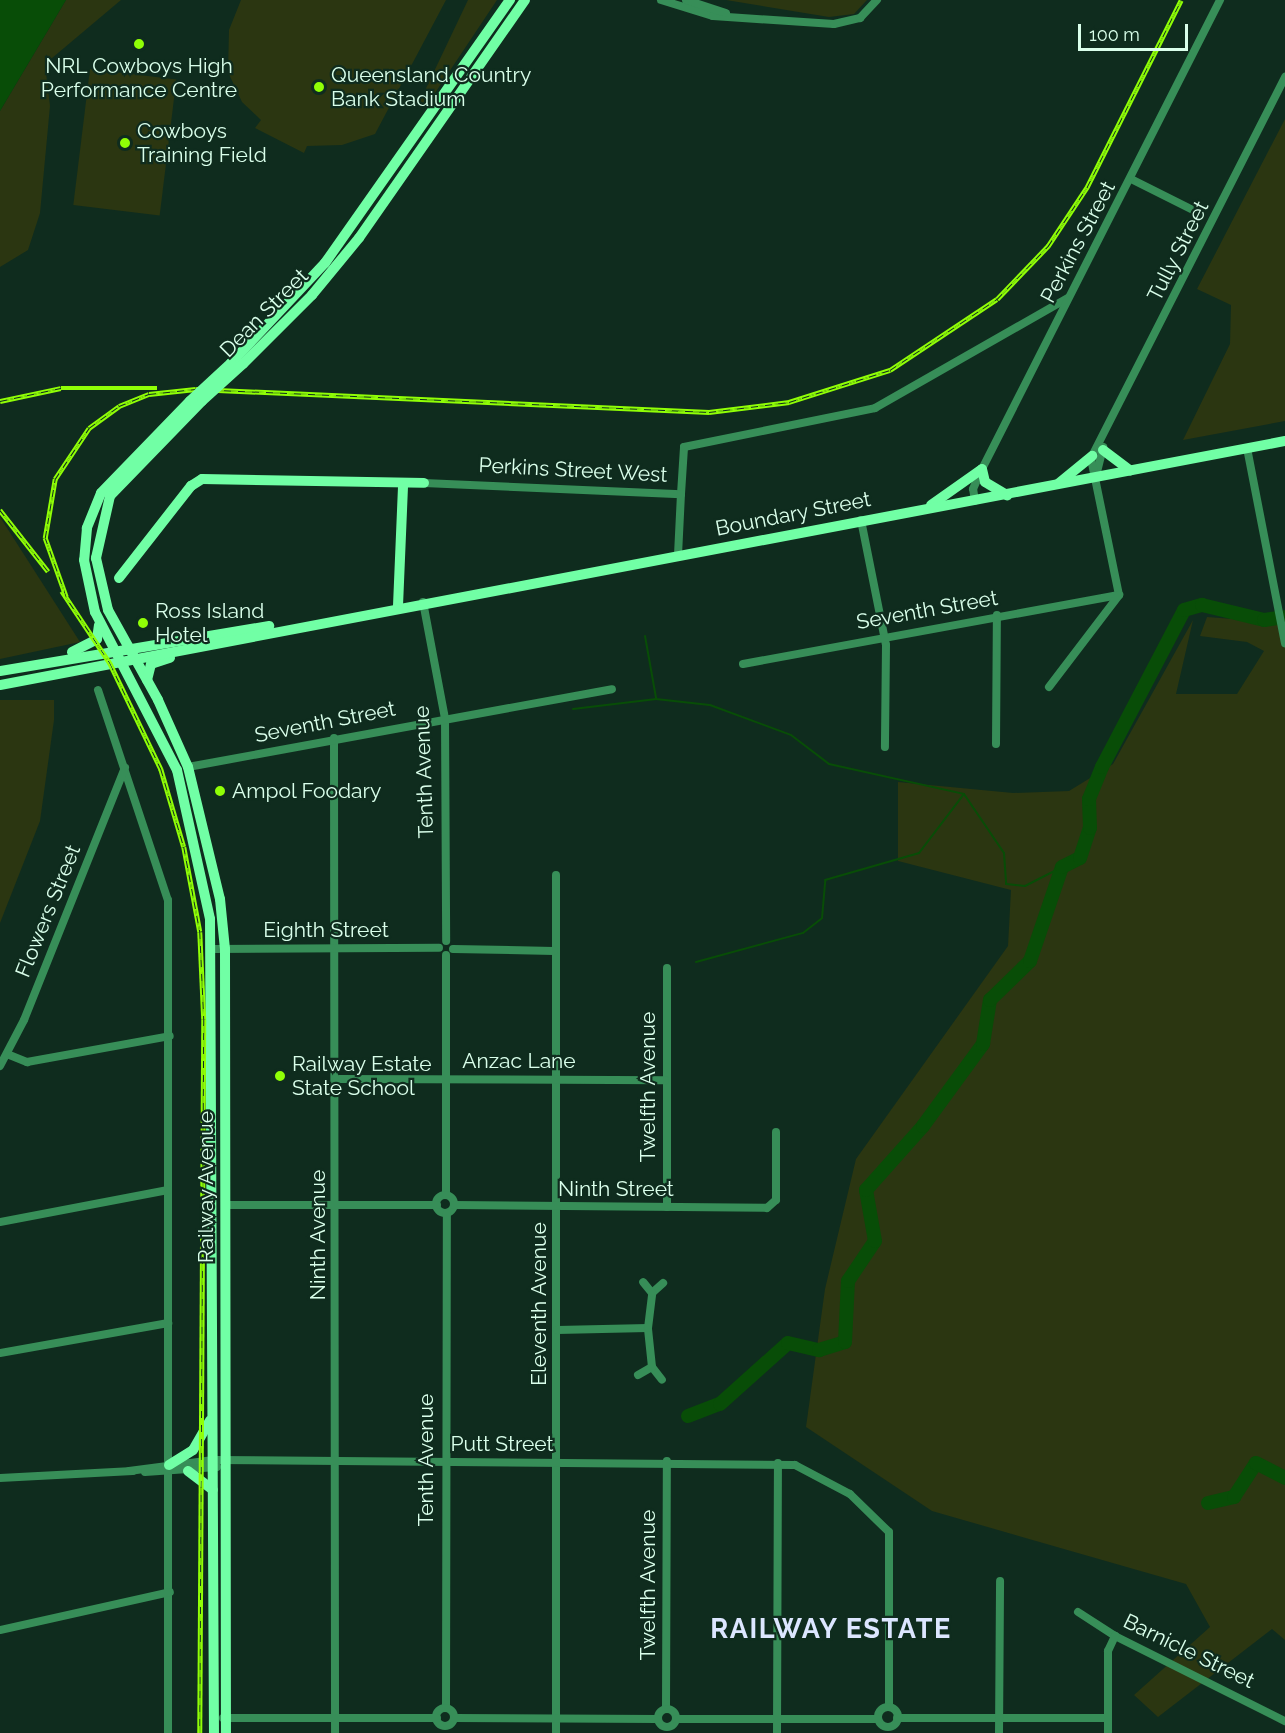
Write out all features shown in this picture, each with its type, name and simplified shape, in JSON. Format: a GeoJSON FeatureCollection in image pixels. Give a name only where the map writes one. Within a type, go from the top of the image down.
{"type":"FeatureCollection","features":[{"type":"Feature","properties":{"kind":"main road","name":"Dean Street"},"geometry":{"type":"LineString","coordinates":[[134,658],[99,585],[96,543],[102,518],[130,471],[307,286],[378,191],[510,0]]}},
{"type":"Feature","properties":{"kind":"main road","name":"Dean Street"},"geometry":{"type":"LineString","coordinates":[[120,661],[97,617],[87,586],[84,549],[101,493],[196,401],[243,364],[312,295],[383,206],[525,0]]}},
{"type":"Feature","properties":{"kind":"main road"},"geometry":{"type":"LineString","coordinates":[[383,206],[378,191],[395,187],[394,166]]}},
{"type":"Feature","properties":{"kind":"main road","name":"Boundary Street"},"geometry":{"type":"LineString","coordinates":[[0,685],[308,623],[861,520],[1057,486],[1096,476],[1285,441]]}},
{"type":"Feature","properties":{"kind":"main road"},"geometry":{"type":"LineString","coordinates":[[1057,486],[1099,449],[1130,470]]}},
{"type":"Feature","properties":{"kind":"main road"},"geometry":{"type":"LineString","coordinates":[[924,509],[982,469],[985,482],[1007,495]]}},
{"type":"Feature","properties":{"kind":"main road","name":"Perkins Street West"},"geometry":{"type":"LineString","coordinates":[[119,578],[191,486],[202,479],[403,485],[424,483]]}},
{"type":"Feature","properties":{"kind":"main road"},"geometry":{"type":"LineString","coordinates":[[398,606],[403,485]]}},
{"type":"Feature","properties":{"kind":"main road"},"geometry":{"type":"LineString","coordinates":[[22,666],[91,645],[100,634],[97,617]]}},
{"type":"Feature","properties":{"kind":"main road","name":"Boundary Street"},"geometry":{"type":"LineString","coordinates":[[0,671],[216,630],[308,623]]}},
{"type":"Feature","properties":{"kind":"main road"},"geometry":{"type":"LineString","coordinates":[[147,680],[154,662],[224,640]]}},
{"type":"Feature","properties":{"kind":"main road","name":"Railway Avenue"},"geometry":{"type":"LineString","coordinates":[[134,658],[147,680],[188,767],[212,854],[225,949],[226,1733]]}},
{"type":"Feature","properties":{"kind":"main road","name":"Railway Avenue"},"geometry":{"type":"LineString","coordinates":[[120,661],[177,770],[201,859],[213,949],[214,1733]]}},
{"type":"Feature","properties":{"kind":"main road"},"geometry":{"type":"LineString","coordinates":[[169,1469],[194,1450],[213,1413]]}},
{"type":"Feature","properties":{"kind":"main road"},"geometry":{"type":"LineString","coordinates":[[188,1471],[213,1491]]}},
{"type":"Feature","properties":{"kind":"street"},"geometry":{"type":"LineString","coordinates":[[662,0],[701,14],[834,24],[860,18],[877,0]]}},
{"type":"Feature","properties":{"kind":"street"},"geometry":{"type":"LineString","coordinates":[[686,0],[739,17]]}},
{"type":"Feature","properties":{"kind":"street","name":"Perkins Street"},"geometry":{"type":"LineString","coordinates":[[975,501],[973,489],[982,469],[1220,0]]}},
{"type":"Feature","properties":{"kind":"street","name":"Tully Street"},"geometry":{"type":"LineString","coordinates":[[1096,476],[1099,449],[1285,77]]}},
{"type":"Feature","properties":{"kind":"street"},"geometry":{"type":"LineString","coordinates":[[1131,179],[1195,211]]}},
{"type":"Feature","properties":{"kind":"street","name":"Perkins Street West"},"geometry":{"type":"LineString","coordinates":[[424,483],[681,494],[684,447],[875,408],[1068,298]]}},
{"type":"Feature","properties":{"kind":"street"},"geometry":{"type":"LineString","coordinates":[[1246,448],[1285,643]]}},
{"type":"Feature","properties":{"kind":"street"},"geometry":{"type":"LineString","coordinates":[[1049,687],[1119,595],[1096,476]]}},
{"type":"Feature","properties":{"kind":"street"},"geometry":{"type":"LineString","coordinates":[[678,555],[681,494]]}},
{"type":"Feature","properties":{"kind":"street"},"geometry":{"type":"LineString","coordinates":[[861,520],[884,636],[885,747]]}},
{"type":"Feature","properties":{"kind":"street","name":"Seventh Street"},"geometry":{"type":"LineString","coordinates":[[743,664],[997,615],[1119,595]]}},
{"type":"Feature","properties":{"kind":"street","name":"Tenth Avenue"},"geometry":{"type":"LineString","coordinates":[[423,602],[445,718],[446,941]]}},
{"type":"Feature","properties":{"kind":"street"},"geometry":{"type":"LineString","coordinates":[[996,744],[997,615]]}},
{"type":"Feature","properties":{"kind":"street","name":"Seventh Street"},"geometry":{"type":"LineString","coordinates":[[188,767],[334,738],[612,689]]}},
{"type":"Feature","properties":{"kind":"street","name":"Railway Avenue"},"geometry":{"type":"LineString","coordinates":[[98,690],[168,900],[170,1036],[168,1733]]}},
{"type":"Feature","properties":{"kind":"street","name":"Ninth Avenue"},"geometry":{"type":"LineString","coordinates":[[334,738],[335,1733]]}},
{"type":"Feature","properties":{"kind":"street","name":"Flowers Street"},"geometry":{"type":"LineString","coordinates":[[0,1066],[7,1054],[125,767]]}},
{"type":"Feature","properties":{"kind":"street","name":"Eleventh Avenue"},"geometry":{"type":"LineString","coordinates":[[556,875],[554,951],[557,1208],[556,1733]]}},
{"type":"Feature","properties":{"kind":"street"},"geometry":{"type":"LineString","coordinates":[[226,1205],[437,1205],[447,1213],[454,1205],[446,1196],[446,955],[439,948],[446,941],[453,949]]}},
{"type":"Feature","properties":{"kind":"street","name":"Eighth Street"},"geometry":{"type":"LineString","coordinates":[[213,949],[439,948]]}},
{"type":"Feature","properties":{"kind":"street"},"geometry":{"type":"LineString","coordinates":[[446,955],[453,949],[554,951]]}},
{"type":"Feature","properties":{"kind":"street","name":"Twelfth Avenue"},"geometry":{"type":"LineString","coordinates":[[667,968],[665,1080],[667,1207]]}},
{"type":"Feature","properties":{"kind":"street"},"geometry":{"type":"LineString","coordinates":[[7,1054],[27,1062],[170,1036]]}},
{"type":"Feature","properties":{"kind":"street","name":"Anzac Lane"},"geometry":{"type":"LineString","coordinates":[[336,1079],[665,1080]]}},
{"type":"Feature","properties":{"kind":"street","name":"Ninth Street"},"geometry":{"type":"LineString","coordinates":[[454,1205],[557,1208],[767,1208],[776,1200],[776,1132]]}},
{"type":"Feature","properties":{"kind":"street"},"geometry":{"type":"LineString","coordinates":[[0,1222],[168,1190]]}},
{"type":"Feature","properties":{"kind":"street"},"geometry":{"type":"LineString","coordinates":[[437,1205],[446,1196]]}},
{"type":"Feature","properties":{"kind":"street","name":"Tenth Avenue"},"geometry":{"type":"LineString","coordinates":[[446,1708],[447,1213]]}},
{"type":"Feature","properties":{"kind":"street"},"geometry":{"type":"LineString","coordinates":[[643,1282],[652,1293]]}},
{"type":"Feature","properties":{"kind":"street"},"geometry":{"type":"LineString","coordinates":[[662,1380],[652,1367],[648,1328],[652,1293],[663,1283]]}},
{"type":"Feature","properties":{"kind":"street"},"geometry":{"type":"LineString","coordinates":[[0,1353],[168,1323]]}},
{"type":"Feature","properties":{"kind":"street"},"geometry":{"type":"LineString","coordinates":[[557,1330],[648,1328]]}},
{"type":"Feature","properties":{"kind":"street"},"geometry":{"type":"LineString","coordinates":[[638,1375],[652,1367]]}},
{"type":"Feature","properties":{"kind":"street","name":"Twelfth Avenue"},"geometry":{"type":"LineString","coordinates":[[666,1709],[667,1461]]}},
{"type":"Feature","properties":{"kind":"street"},"geometry":{"type":"LineString","coordinates":[[0,1478],[169,1469],[226,1462]]}},
{"type":"Feature","properties":{"kind":"street","name":"Putt Street"},"geometry":{"type":"LineString","coordinates":[[226,1462],[778,1463]]}},
{"type":"Feature","properties":{"kind":"street"},"geometry":{"type":"LineString","coordinates":[[777,1733],[778,1463],[826,1479],[868,1507],[889,1532],[889,1707],[897,1718]]}},
{"type":"Feature","properties":{"kind":"street"},"geometry":{"type":"LineString","coordinates":[[169,1469],[188,1471],[213,1464]]}},
{"type":"Feature","properties":{"kind":"street"},"geometry":{"type":"LineString","coordinates":[[999,1733],[1000,1581]]}},
{"type":"Feature","properties":{"kind":"street"},"geometry":{"type":"LineString","coordinates":[[0,1630],[170,1592]]}},
{"type":"Feature","properties":{"kind":"street","name":"Barnicle Street"},"geometry":{"type":"LineString","coordinates":[[1078,1612],[1115,1636],[1285,1721]]}},
{"type":"Feature","properties":{"kind":"street"},"geometry":{"type":"LineString","coordinates":[[1108,1733],[1108,1650],[1115,1636]]}},
{"type":"Feature","properties":{"kind":"street"},"geometry":{"type":"LineString","coordinates":[[878,1719],[880,1710],[889,1707]]}},
{"type":"Feature","properties":{"kind":"street"},"geometry":{"type":"LineString","coordinates":[[215,1718],[437,1718],[446,1708],[454,1718]]}},
{"type":"Feature","properties":{"kind":"street"},"geometry":{"type":"LineString","coordinates":[[658,1719],[666,1709],[676,1719],[878,1719],[888,1730],[897,1718]]}},
{"type":"Feature","properties":{"kind":"street"},"geometry":{"type":"LineString","coordinates":[[437,1718],[446,1729],[454,1718]]}},
{"type":"Feature","properties":{"kind":"street"},"geometry":{"type":"LineString","coordinates":[[454,1718],[658,1719]]}},
{"type":"Feature","properties":{"kind":"street"},"geometry":{"type":"LineString","coordinates":[[897,1718],[1108,1719]]}},
{"type":"Feature","properties":{"kind":"street"},"geometry":{"type":"LineString","coordinates":[[658,1719],[667,1730],[676,1719]]}},
{"type":"Feature","properties":{"kind":"shaded area"},"geometry":{"type":"Polygon","coordinates":[[[0,0],[66,0],[0,111],[0,0]]]}},
{"type":"Feature","properties":{"kind":"shaded area"},"geometry":{"type":"Polygon","coordinates":[[[66,0],[121,0],[45,64],[50,106],[40,213],[28,250],[0,267],[0,111],[66,0]]]}},
{"type":"Feature","properties":{"kind":"shaded area","name":"Queensland Country Bank Stadium"},"geometry":{"type":"Polygon","coordinates":[[[241,0],[446,0],[375,134],[342,145],[307,146],[304,153],[255,128],[261,120],[242,102],[228,72],[229,30],[241,0]]]}},
{"type":"Feature","properties":{"kind":"shaded area"},"geometry":{"type":"Polygon","coordinates":[[[468,0],[497,0],[427,105],[420,101],[468,0]]]}},
{"type":"Feature","properties":{"kind":"shaded area"},"geometry":{"type":"Polygon","coordinates":[[[726,0],[867,0],[854,14],[829,17],[726,0]]]}},
{"type":"Feature","properties":{"kind":"shaded area","name":"Cowboys Training Field"},"geometry":{"type":"Polygon","coordinates":[[[90,69],[176,80],[160,216],[73,205],[90,69]]]}},
{"type":"Feature","properties":{"kind":"shaded area"},"geometry":{"type":"Polygon","coordinates":[[[1285,119],[1285,421],[1183,440],[1230,344],[1231,305],[1197,289],[1285,119]]]}},
{"type":"Feature","properties":{"kind":"shaded area"},"geometry":{"type":"Polygon","coordinates":[[[0,517],[80,642],[0,659],[0,517]]]}},
{"type":"Feature","properties":{"kind":"shaded area"},"geometry":{"type":"Polygon","coordinates":[[[1207,617],[1285,623],[1285,1640],[1272,1629],[1158,1717],[1134,1695],[1210,1627],[1186,1584],[932,1511],[806,1427],[825,1289],[856,1159],[1008,946],[1011,890],[898,861],[898,782],[1013,793],[1069,791],[1113,764],[1193,620],[1176,694],[1237,694],[1264,651],[1247,642],[1200,636],[1207,617]]]}},
{"type":"Feature","properties":{"kind":"shaded area"},"geometry":{"type":"Polygon","coordinates":[[[0,700],[54,700],[54,720],[40,821],[0,923],[0,700]]]}},
{"type":"Feature","properties":{"kind":"waterway"},"geometry":{"type":"LineString","coordinates":[[688,1416],[720,1404],[788,1343],[819,1350],[845,1342],[848,1281],[875,1241],[866,1190],[923,1126],[983,1044],[990,1000],[1030,961],[1062,867],[1080,858],[1090,828],[1089,799],[1102,767],[1184,610],[1202,605],[1264,620],[1285,617]]}},
{"type":"Feature","properties":{"kind":"waterway"},"geometry":{"type":"LineString","coordinates":[[645,636],[656,698]]}},
{"type":"Feature","properties":{"kind":"waterway"},"geometry":{"type":"LineString","coordinates":[[573,709],[656,699],[710,705],[791,735],[829,764],[964,794],[1004,853],[1006,884],[1025,886],[1062,867]]}},
{"type":"Feature","properties":{"kind":"waterway"},"geometry":{"type":"LineString","coordinates":[[696,962],[803,933],[822,918],[825,880],[919,853],[964,794]]}},
{"type":"Feature","properties":{"kind":"waterway"},"geometry":{"type":"LineString","coordinates":[[1208,1503],[1234,1497],[1256,1463],[1285,1478]]}},
{"type":"Feature","properties":{"kind":"railway"},"geometry":{"type":"LineString","coordinates":[[66,597],[45,538],[55,479],[89,428],[119,406],[149,394],[196,389],[709,412],[789,402],[890,370],[997,299],[1048,246],[1087,187],[1181,0]]}},
{"type":"Feature","properties":{"kind":"railway"},"geometry":{"type":"LineString","coordinates":[[0,401],[61,388],[157,388]]}},
{"type":"Feature","properties":{"kind":"railway"},"geometry":{"type":"LineString","coordinates":[[0,510],[48,571]]}},
{"type":"Feature","properties":{"kind":"railway"},"geometry":{"type":"LineString","coordinates":[[62,591],[110,663],[161,769],[184,847],[200,932],[204,1019],[200,1733]]}},
{"type":"Feature","properties":{"kind":"place","name":"NRL Cowboys High Performance Centre"},"geometry":{"type":"Point","coordinates":[139,44]}},
{"type":"Feature","properties":{"kind":"place","name":"Queensland Country Bank Stadium"},"geometry":{"type":"Point","coordinates":[319,87]}},
{"type":"Feature","properties":{"kind":"place","name":"Cowboys Training Field"},"geometry":{"type":"Point","coordinates":[125,143]}},
{"type":"Feature","properties":{"kind":"place","name":"Ross Island Hotel"},"geometry":{"type":"Point","coordinates":[143,623]}},
{"type":"Feature","properties":{"kind":"place","name":"Ampol Foodary"},"geometry":{"type":"Point","coordinates":[220,791]}},
{"type":"Feature","properties":{"kind":"place","name":"Railway Estate State School"},"geometry":{"type":"Point","coordinates":[280,1076]}},
{"type":"Feature","properties":{"kind":"district","name":"RAILWAY ESTATE"},"geometry":{"type":"Point","coordinates":[831,1629]}}]}
